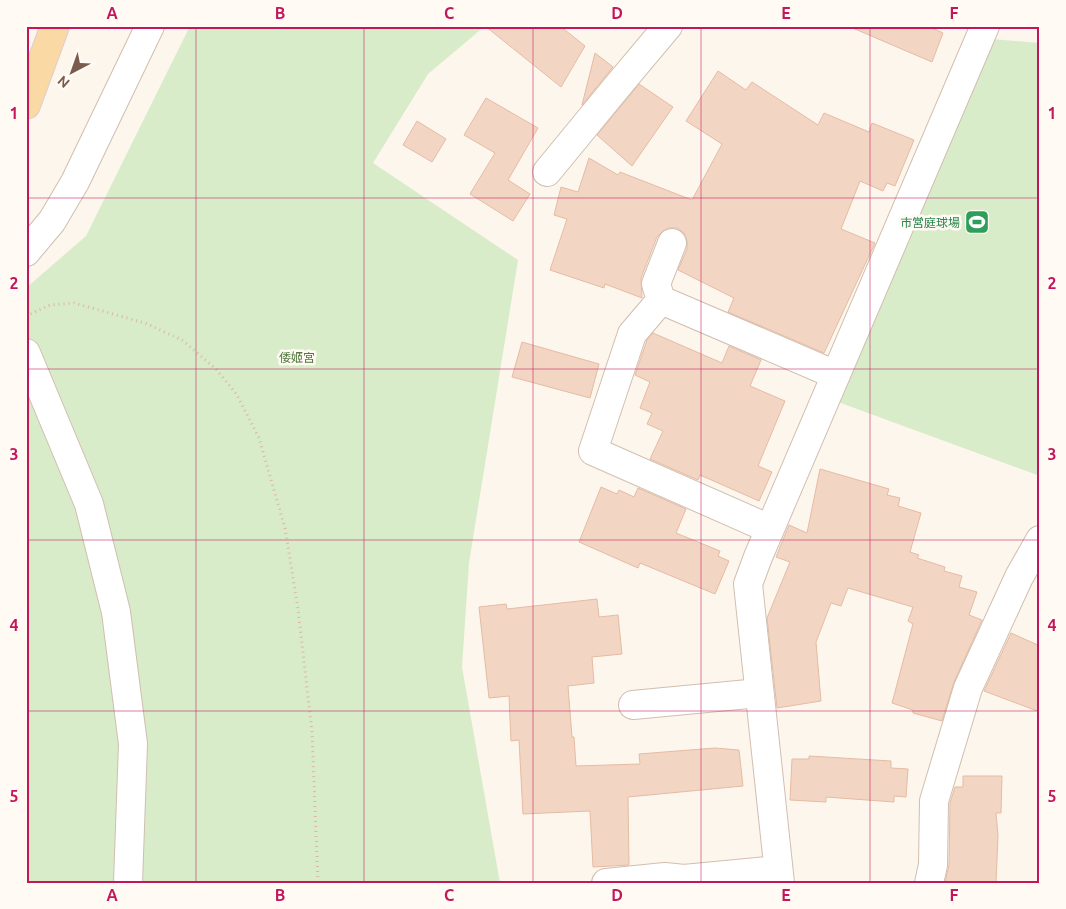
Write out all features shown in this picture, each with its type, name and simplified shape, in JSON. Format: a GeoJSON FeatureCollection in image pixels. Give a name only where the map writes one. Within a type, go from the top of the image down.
{"type":"FeatureCollection","features":[{"type":"Feature","properties":{"kind":"main road"},"geometry":{"type":"LineString","coordinates":[[26,105],[55,26]]}},
{"type":"Feature","properties":{"kind":"street"},"geometry":{"type":"LineString","coordinates":[[26,252],[52,221],[75,182],[150,26]]}},
{"type":"Feature","properties":{"kind":"street"},"geometry":{"type":"LineString","coordinates":[[548,172],[668,26]]}},
{"type":"Feature","properties":{"kind":"street"},"geometry":{"type":"LineString","coordinates":[[606,883],[665,877],[684,881],[779,876],[748,584],[770,528],[985,26]]}},
{"type":"Feature","properties":{"kind":"street"},"geometry":{"type":"LineString","coordinates":[[672,243],[656,284],[661,300],[836,375]]}},
{"type":"Feature","properties":{"kind":"street"},"geometry":{"type":"LineString","coordinates":[[661,300],[632,334],[593,451],[770,528]]}},
{"type":"Feature","properties":{"kind":"street"},"geometry":{"type":"LineString","coordinates":[[26,353],[89,504],[116,612],[133,744],[128,883]]}},
{"type":"Feature","properties":{"kind":"street"},"geometry":{"type":"LineString","coordinates":[[928,883],[933,865],[934,801],[968,688],[1018,577],[1040,540]]}},
{"type":"Feature","properties":{"kind":"street"},"geometry":{"type":"LineString","coordinates":[[632,705],[759,692]]}},
{"type":"Feature","properties":{"kind":"path"},"geometry":{"type":"LineString","coordinates":[[26,316],[50,305],[74,303],[145,323],[182,340],[216,369],[237,396],[259,438],[285,528],[298,609],[312,732],[318,883]]}},
{"type":"Feature","properties":{"kind":"green space","name":"倭姬宮"},"geometry":{"type":"Polygon","coordinates":[[[190,26],[485,26],[428,74],[373,163],[518,260],[469,563],[462,667],[500,883],[26,883],[26,288],[86,236],[190,26]]]}},
{"type":"Feature","properties":{"kind":"green space","name":"市営庭球場"},"geometry":{"type":"Polygon","coordinates":[[[992,39],[1040,43],[1040,476],[838,402],[992,39]]]}},
{"type":"Feature","properties":{"kind":"building"},"geometry":{"type":"Polygon","coordinates":[[[485,26],[560,26],[585,46],[561,87],[485,26]]]}},
{"type":"Feature","properties":{"kind":"building"},"geometry":{"type":"Polygon","coordinates":[[[848,26],[928,26],[943,33],[932,62],[848,26]]]}},
{"type":"Feature","properties":{"kind":"building"},"geometry":{"type":"Polygon","coordinates":[[[595,53],[613,67],[582,105],[595,53]]]}},
{"type":"Feature","properties":{"kind":"building"},"geometry":{"type":"Polygon","coordinates":[[[718,71],[746,90],[752,82],[818,125],[824,113],[869,132],[872,123],[914,140],[895,186],[887,183],[883,191],[860,181],[841,229],[875,243],[824,353],[728,312],[734,298],[678,270],[687,249],[687,241],[684,233],[677,228],[669,228],[657,237],[641,278],[642,298],[605,284],[604,288],[550,270],[567,219],[554,215],[561,187],[578,192],[589,158],[618,175],[620,172],[692,200],[722,144],[686,121],[718,71]]]}},
{"type":"Feature","properties":{"kind":"building"},"geometry":{"type":"Polygon","coordinates":[[[639,84],[673,107],[632,166],[597,135],[639,84]]]}},
{"type":"Feature","properties":{"kind":"building"},"geometry":{"type":"Polygon","coordinates":[[[486,98],[538,128],[508,180],[530,194],[513,221],[470,194],[495,153],[464,135],[486,98]]]}},
{"type":"Feature","properties":{"kind":"building"},"geometry":{"type":"Polygon","coordinates":[[[417,121],[446,139],[432,162],[403,145],[417,121]]]}},
{"type":"Feature","properties":{"kind":"building"},"geometry":{"type":"Polygon","coordinates":[[[653,333],[722,363],[729,346],[761,360],[750,386],[785,401],[758,466],[772,472],[759,501],[700,475],[698,480],[650,459],[663,431],[647,424],[652,413],[640,408],[650,382],[635,375],[647,340],[653,333]]]}},
{"type":"Feature","properties":{"kind":"building"},"geometry":{"type":"Polygon","coordinates":[[[522,342],[599,364],[590,398],[512,377],[522,342]]]}},
{"type":"Feature","properties":{"kind":"building"},"geometry":{"type":"Polygon","coordinates":[[[820,469],[889,489],[887,495],[900,498],[898,506],[921,513],[910,552],[919,555],[917,558],[945,567],[944,571],[962,576],[959,587],[977,592],[969,615],[982,620],[954,682],[942,721],[913,713],[913,710],[892,703],[913,624],[908,621],[913,607],[848,588],[841,606],[831,603],[816,642],[821,701],[777,708],[767,618],[790,562],[776,557],[789,525],[807,533],[820,469]]]}},
{"type":"Feature","properties":{"kind":"building"},"geometry":{"type":"Polygon","coordinates":[[[601,487],[617,494],[619,490],[634,497],[638,488],[686,509],[676,533],[720,551],[718,556],[729,561],[715,594],[640,563],[638,568],[579,542],[601,487]]]}},
{"type":"Feature","properties":{"kind":"building"},"geometry":{"type":"Polygon","coordinates":[[[597,599],[599,617],[618,615],[622,654],[592,657],[594,683],[568,686],[576,766],[640,764],[639,754],[715,748],[739,750],[743,786],[628,797],[629,865],[593,867],[590,811],[523,814],[519,740],[511,741],[509,696],[489,698],[479,607],[506,604],[507,609],[597,599]]]}},
{"type":"Feature","properties":{"kind":"building"},"geometry":{"type":"Polygon","coordinates":[[[1011,633],[1040,646],[1040,712],[984,691],[1011,633]]]}},
{"type":"Feature","properties":{"kind":"building"},"geometry":{"type":"Polygon","coordinates":[[[809,756],[891,761],[891,768],[908,769],[906,797],[894,796],[894,802],[826,797],[826,802],[790,800],[792,759],[809,759],[809,756]]]}},
{"type":"Feature","properties":{"kind":"building"},"geometry":{"type":"Polygon","coordinates":[[[963,776],[1002,776],[1001,813],[996,813],[998,835],[996,883],[945,883],[949,865],[950,803],[955,787],[963,787],[963,776]]]}},
{"type":"Feature","properties":{"kind":"place","name":"市営庭球場"},"geometry":{"type":"Point","coordinates":[977,222]}}]}
